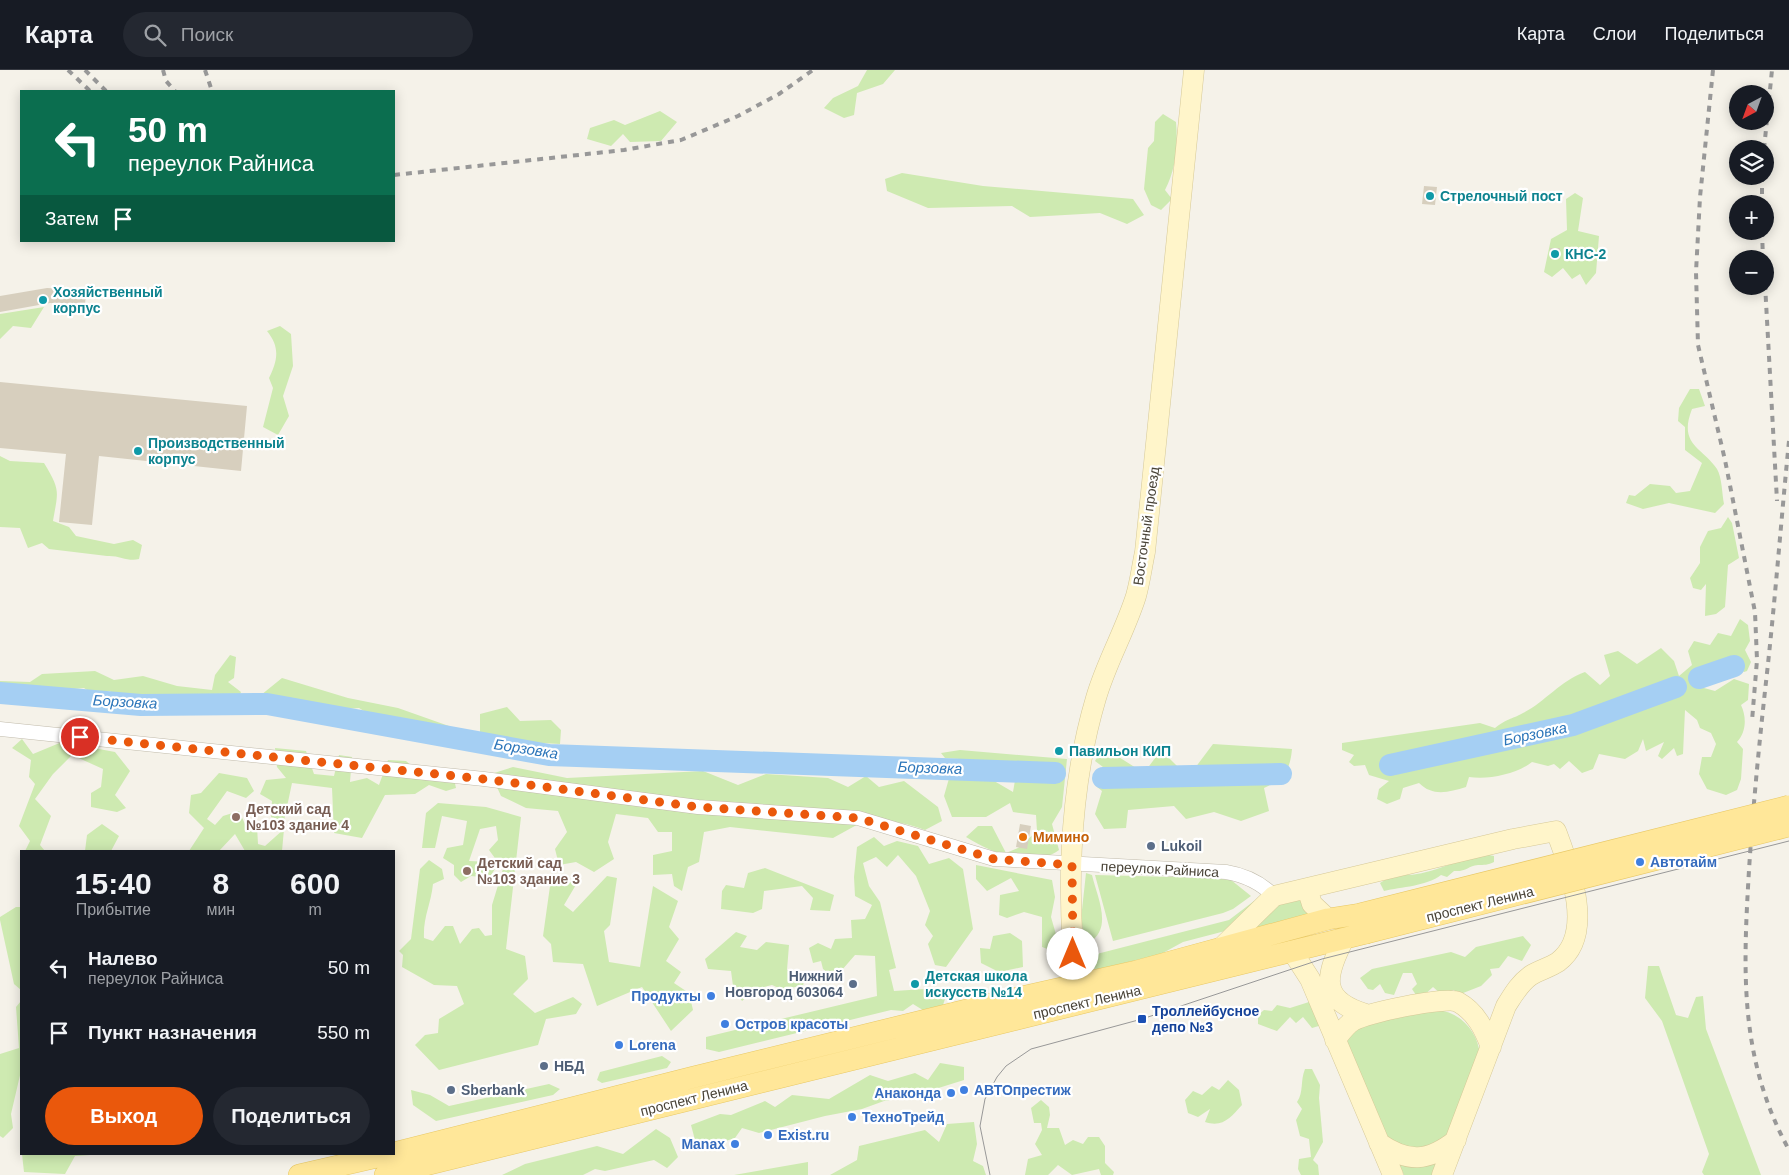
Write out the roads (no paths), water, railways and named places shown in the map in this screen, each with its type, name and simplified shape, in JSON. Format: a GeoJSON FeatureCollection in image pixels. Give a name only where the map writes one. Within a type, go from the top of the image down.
{"type":"FeatureCollection","features":[{"type":"Feature","properties":{"kind":"main road","name":"Восточный проезд"},"geometry":{"type":"LineString","coordinates":[[1078,995],[1073,954],[1072,865],[1074,811],[1083,744],[1097,696],[1137,594],[1145,552],[1194,70]]}},
{"type":"Feature","properties":{"kind":"main road","name":"проспект Ленина"},"geometry":{"type":"LineString","coordinates":[[395,1152],[694,1076],[1292,951],[1344,938],[1363,923],[1789,806]]}},
{"type":"Feature","properties":{"kind":"main road","name":"проспект Ленина"},"geometry":{"type":"LineString","coordinates":[[385,1175],[917,1042],[1078,995],[1219,950],[1328,919],[1363,923],[1789,826]]}},
{"type":"Feature","properties":{"kind":"main road"},"geometry":{"type":"LineString","coordinates":[[1219,950],[1274,896],[1513,839],[1556,831],[1578,912],[1577,931],[1573,942],[1558,961],[1530,976],[1516,989],[1506,1006],[1442,1175]]}},
{"type":"Feature","properties":{"kind":"main road"},"geometry":{"type":"LineString","coordinates":[[1307,888],[1312,904],[1328,919]]}},
{"type":"Feature","properties":{"kind":"main road"},"geometry":{"type":"LineString","coordinates":[[1344,938],[1335,956],[1328,982],[1338,1001],[1348,1009],[1366,1014]]}},
{"type":"Feature","properties":{"kind":"main road"},"geometry":{"type":"LineString","coordinates":[[1292,951],[1310,979],[1393,1175]]}},
{"type":"Feature","properties":{"kind":"main road"},"geometry":{"type":"LineString","coordinates":[[1335,1040],[1352,1021],[1366,1014],[1444,1000],[1456,1001],[1472,1013],[1484,1028],[1490,1048]]}},
{"type":"Feature","properties":{"kind":"main road"},"geometry":{"type":"LineString","coordinates":[[1379,1144],[1402,1157],[1415,1158],[1438,1152],[1456,1140]]}},
{"type":"Feature","properties":{"kind":"main road","name":"проспект Ленина"},"geometry":{"type":"LineString","coordinates":[[299,1175],[384,1155]]}},
{"type":"Feature","properties":{"kind":"street","name":"переулок Райниса"},"geometry":{"type":"LineString","coordinates":[[0,729],[484,779],[698,807],[858,818],[994,859],[1072,865],[1226,872],[1237,874],[1262,885],[1274,896]]}},
{"type":"Feature","properties":{"kind":"waterway","name":"Борзовка"},"geometry":{"type":"LineString","coordinates":[[1699,678],[1734,666]]}},
{"type":"Feature","properties":{"kind":"waterway","name":"Борзовка"},"geometry":{"type":"LineString","coordinates":[[1390,765],[1573,725],[1676,687]]}},
{"type":"Feature","properties":{"kind":"waterway","name":"Борзовка"},"geometry":{"type":"LineString","coordinates":[[0,693],[141,705],[267,704],[549,755],[1055,773]]}},
{"type":"Feature","properties":{"kind":"waterway","name":"Борзовка"},"geometry":{"type":"LineString","coordinates":[[1103,778],[1281,774]]}},
{"type":"Feature","properties":{"kind":"tram line"},"geometry":{"type":"LineString","coordinates":[[990,1175],[980,1126],[985,1099],[997,1077],[1006,1066],[1031,1049],[1142,1019],[1322,959],[1789,841]]}},
{"type":"Feature","properties":{"kind":"railway"},"geometry":{"type":"LineString","coordinates":[[68,70],[89,90]]}},
{"type":"Feature","properties":{"kind":"railway"},"geometry":{"type":"LineString","coordinates":[[85,70],[105,90]]}},
{"type":"Feature","properties":{"kind":"railway"},"geometry":{"type":"LineString","coordinates":[[163,70],[166,81],[174,90]]}},
{"type":"Feature","properties":{"kind":"railway"},"geometry":{"type":"LineString","coordinates":[[205,70],[212,90]]}},
{"type":"Feature","properties":{"kind":"railway"},"geometry":{"type":"LineString","coordinates":[[395,175],[624,150],[681,140],[738,116],[779,94],[813,70]]}},
{"type":"Feature","properties":{"kind":"railway"},"geometry":{"type":"LineString","coordinates":[[1713,70],[1700,197],[1696,272],[1698,345],[1725,460],[1755,612],[1757,660],[1752,721]]}},
{"type":"Feature","properties":{"kind":"railway"},"geometry":{"type":"LineString","coordinates":[[1765,140],[1772,70]]}},
{"type":"Feature","properties":{"kind":"railway"},"geometry":{"type":"LineString","coordinates":[[1762,185],[1762,195]]}},
{"type":"Feature","properties":{"kind":"railway"},"geometry":{"type":"LineString","coordinates":[[1762,240],[1763,250]]}},
{"type":"Feature","properties":{"kind":"railway"},"geometry":{"type":"LineString","coordinates":[[1766,295],[1777,501]]}},
{"type":"Feature","properties":{"kind":"railway"},"geometry":{"type":"LineString","coordinates":[[1789,441],[1754,799],[1746,944],[1748,1014],[1753,1048],[1761,1082],[1773,1116],[1789,1150]]}},
{"type":"Feature","properties":{"kind":"railway"},"geometry":{"type":"LineString","coordinates":[[1739,839],[1748,808]]}},
{"type":"Feature","properties":{"kind":"place","name":"Стрелочный пост"},"geometry":{"type":"Point","coordinates":[1430,196]}},
{"type":"Feature","properties":{"kind":"place","name":"КНС-2"},"geometry":{"type":"Point","coordinates":[1555,254]}},
{"type":"Feature","properties":{"kind":"place","name":"Хозяйственный корпус"},"geometry":{"type":"Point","coordinates":[43,300]}},
{"type":"Feature","properties":{"kind":"place","name":"Производственный корпус"},"geometry":{"type":"Point","coordinates":[138,451]}},
{"type":"Feature","properties":{"kind":"place","name":"Павильон КИП"},"geometry":{"type":"Point","coordinates":[1059,751]}},
{"type":"Feature","properties":{"kind":"place","name":"Детский сад №103 здание 4"},"geometry":{"type":"Point","coordinates":[236,817]}},
{"type":"Feature","properties":{"kind":"place","name":"Мимино"},"geometry":{"type":"Point","coordinates":[1023,837]}},
{"type":"Feature","properties":{"kind":"place","name":"Lukoil"},"geometry":{"type":"Point","coordinates":[1151,846]}},
{"type":"Feature","properties":{"kind":"place","name":"Автотайм"},"geometry":{"type":"Point","coordinates":[1640,862]}},
{"type":"Feature","properties":{"kind":"place","name":"Детский сад №103 здание 3"},"geometry":{"type":"Point","coordinates":[467,871]}},
{"type":"Feature","properties":{"kind":"place","name":"Нижний Новгород 603064"},"geometry":{"type":"Point","coordinates":[853,984]}},
{"type":"Feature","properties":{"kind":"place","name":"Детская школа искусств №14"},"geometry":{"type":"Point","coordinates":[915,984]}},
{"type":"Feature","properties":{"kind":"place","name":"Продукты"},"geometry":{"type":"Point","coordinates":[711,996]}},
{"type":"Feature","properties":{"kind":"place","name":"Троллейбусное депо №3"},"geometry":{"type":"Point","coordinates":[1142,1019]}},
{"type":"Feature","properties":{"kind":"place","name":"Остров красоты"},"geometry":{"type":"Point","coordinates":[725,1024]}},
{"type":"Feature","properties":{"kind":"place","name":"Lorena"},"geometry":{"type":"Point","coordinates":[619,1045]}},
{"type":"Feature","properties":{"kind":"place","name":"НБД"},"geometry":{"type":"Point","coordinates":[544,1066]}},
{"type":"Feature","properties":{"kind":"place","name":"Sberbank"},"geometry":{"type":"Point","coordinates":[451,1090]}},
{"type":"Feature","properties":{"kind":"place","name":"АВТОпрестиж"},"geometry":{"type":"Point","coordinates":[964,1090]}},
{"type":"Feature","properties":{"kind":"place","name":"Анаконда"},"geometry":{"type":"Point","coordinates":[951,1093]}},
{"type":"Feature","properties":{"kind":"place","name":"ТехноТрейд"},"geometry":{"type":"Point","coordinates":[852,1117]}},
{"type":"Feature","properties":{"kind":"place","name":"Exist.ru"},"geometry":{"type":"Point","coordinates":[768,1135]}},
{"type":"Feature","properties":{"kind":"place","name":"Manax"},"geometry":{"type":"Point","coordinates":[735,1144]}}]}
